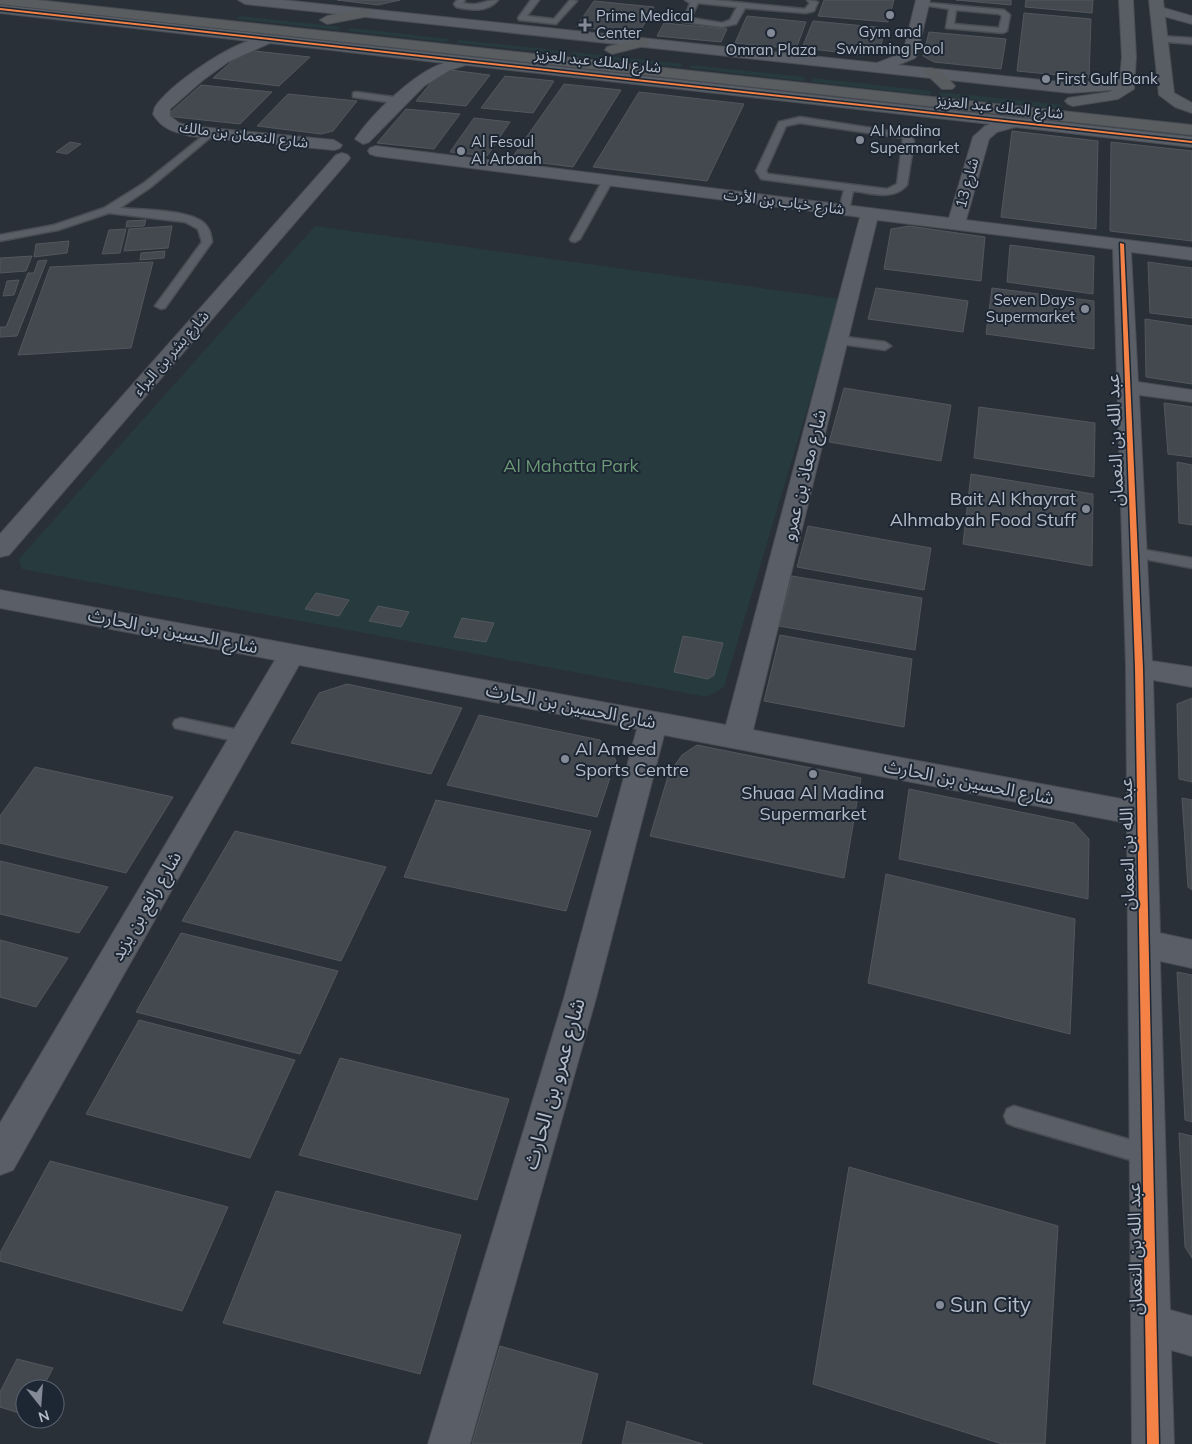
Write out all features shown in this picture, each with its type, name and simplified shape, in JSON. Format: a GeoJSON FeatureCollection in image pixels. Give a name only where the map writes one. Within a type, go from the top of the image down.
{"type":"FeatureCollection","features":[{"type":"Feature","properties":{"kind":"highway","name":"شارع الملك عبد العزيز"},"geometry":{"type":"LineString","coordinates":[[0,1],[1192,130]]}},
{"type":"Feature","properties":{"kind":"highway","name":"شارع الملك عبد العزيز"},"geometry":{"type":"LineString","coordinates":[[232,10],[1129,106]]}},
{"type":"Feature","properties":{"kind":"highway"},"geometry":{"type":"LineString","coordinates":[[327,20],[365,13]]}},
{"type":"Feature","properties":{"kind":"highway"},"geometry":{"type":"LineString","coordinates":[[612,50],[643,42]]}},
{"type":"Feature","properties":{"kind":"highway"},"geometry":{"type":"LineString","coordinates":[[930,72],[947,86]]}},
{"type":"Feature","properties":{"kind":"highway"},"geometry":{"type":"LineString","coordinates":[[690,85],[721,79]]}},
{"type":"Feature","properties":{"kind":"highway"},"geometry":{"type":"LineString","coordinates":[[932,102],[958,116]]}},
{"type":"Feature","properties":{"kind":"highway"},"geometry":{"type":"LineString","coordinates":[[1165,110],[1192,113]]}},
{"type":"Feature","properties":{"kind":"street","name":"شارع الملك عبد العزيز"},"geometry":{"type":"LineString","coordinates":[[245,0],[429,19],[544,26],[643,42],[1070,88],[1127,84]]}},
{"type":"Feature","properties":{"kind":"street"},"geometry":{"type":"LineString","coordinates":[[1073,101],[1113,96],[1126,89],[1129,57],[1126,0]]}},
{"type":"Feature","properties":{"kind":"street"},"geometry":{"type":"LineString","coordinates":[[910,55],[923,2]]}},
{"type":"Feature","properties":{"kind":"street"},"geometry":{"type":"LineString","coordinates":[[1156,5],[1192,22]]}},
{"type":"Feature","properties":{"kind":"street"},"geometry":{"type":"LineString","coordinates":[[1156,5],[1167,96],[1180,104],[1192,108]]}},
{"type":"Feature","properties":{"kind":"street","name":"شارع الملك عبد العزيز"},"geometry":{"type":"LineString","coordinates":[[0,9],[1192,142]]}},
{"type":"Feature","properties":{"kind":"street"},"geometry":{"type":"LineString","coordinates":[[204,22],[227,34],[231,44],[228,54]]}},
{"type":"Feature","properties":{"kind":"street"},"geometry":{"type":"LineString","coordinates":[[1159,33],[1192,22]]}},
{"type":"Feature","properties":{"kind":"street","name":"شارع النعمان بن مالك"},"geometry":{"type":"LineString","coordinates":[[275,40],[244,47],[228,54],[163,107],[161,114],[164,122],[174,128],[338,152],[358,158],[369,145]]}},
{"type":"Feature","properties":{"kind":"street"},"geometry":{"type":"LineString","coordinates":[[415,55],[424,64],[427,75]]}},
{"type":"Feature","properties":{"kind":"street"},"geometry":{"type":"LineString","coordinates":[[880,67],[910,55]]}},
{"type":"Feature","properties":{"kind":"street"},"geometry":{"type":"LineString","coordinates":[[910,55],[930,72]]}},
{"type":"Feature","properties":{"kind":"street"},"geometry":{"type":"LineString","coordinates":[[1129,57],[1138,64],[1138,76],[1147,82],[1165,81]]}},
{"type":"Feature","properties":{"kind":"street"},"geometry":{"type":"LineString","coordinates":[[369,145],[401,101],[427,75],[446,66],[471,61]]}},
{"type":"Feature","properties":{"kind":"street","name":"شارع 13"},"geometry":{"type":"LineString","coordinates":[[958,116],[971,128],[978,141]]}},
{"type":"Feature","properties":{"kind":"street","name":"شارع 13"},"geometry":{"type":"LineString","coordinates":[[956,224],[978,141],[991,129],[1016,122]]}},
{"type":"Feature","properties":{"kind":"street","name":"شارع خباب بن الأرت"},"geometry":{"type":"LineString","coordinates":[[369,145],[608,180],[1192,254]]}},
{"type":"Feature","properties":{"kind":"street","name":"شارع بشر بن البراء"},"geometry":{"type":"LineString","coordinates":[[0,549],[338,152]]}},
{"type":"Feature","properties":{"kind":"street","name":"شارع معاذ بن عمرو"},"geometry":{"type":"LineString","coordinates":[[737,738],[870,213]]}},
{"type":"Feature","properties":{"kind":"street","name":"عبد الله بن النعمان"},"geometry":{"type":"LineString","coordinates":[[1122,244],[1139,668],[1153,1444]]}},
{"type":"Feature","properties":{"kind":"street"},"geometry":{"type":"LineString","coordinates":[[1128,387],[1192,396]]}},
{"type":"Feature","properties":{"kind":"street","name":"شارع الحسين بن الحارث"},"geometry":{"type":"LineString","coordinates":[[0,599],[1141,814]]}},
{"type":"Feature","properties":{"kind":"street","name":"شارع رافع بن يزيد"},"geometry":{"type":"LineString","coordinates":[[0,1157],[292,654]]}},
{"type":"Feature","properties":{"kind":"street"},"geometry":{"type":"LineString","coordinates":[[1139,668],[1192,677]]}},
{"type":"Feature","properties":{"kind":"street","name":"شارع عمرو بن الحارث"},"geometry":{"type":"LineString","coordinates":[[449,1444],[580,998],[653,722]]}},
{"type":"Feature","properties":{"kind":"street"},"geometry":{"type":"LineString","coordinates":[[1144,944],[1192,954]]}},
{"type":"Feature","properties":{"kind":"street"},"geometry":{"type":"LineString","coordinates":[[1151,1324],[1192,1336]]}},
{"type":"Feature","properties":{"kind":"lane"},"geometry":{"type":"LineString","coordinates":[[461,0],[459,5],[481,8],[488,7],[494,0]]}},
{"type":"Feature","properties":{"kind":"lane"},"geometry":{"type":"LineString","coordinates":[[535,0],[521,18],[544,26],[558,21],[573,1]]}},
{"type":"Feature","properties":{"kind":"lane"},"geometry":{"type":"LineString","coordinates":[[689,0],[808,11],[814,2],[811,0]]}},
{"type":"Feature","properties":{"kind":"lane"},"geometry":{"type":"LineString","coordinates":[[695,1],[686,20],[722,25],[734,22],[742,5]]}},
{"type":"Feature","properties":{"kind":"lane"},"geometry":{"type":"LineString","coordinates":[[923,2],[1005,13],[1003,31],[949,26],[953,7]]}},
{"type":"Feature","properties":{"kind":"lane"},"geometry":{"type":"LineString","coordinates":[[1159,33],[1192,41]]}},
{"type":"Feature","properties":{"kind":"lane"},"geometry":{"type":"LineString","coordinates":[[356,94],[401,101]]}},
{"type":"Feature","properties":{"kind":"lane"},"geometry":{"type":"LineString","coordinates":[[789,120],[800,120],[896,132],[909,138],[900,189],[887,192],[849,188],[776,179],[762,174],[761,171],[782,124],[789,120]]}},
{"type":"Feature","properties":{"kind":"lane"},"geometry":{"type":"LineString","coordinates":[[0,238],[64,226],[109,210],[129,198],[209,134]]}},
{"type":"Feature","properties":{"kind":"lane"},"geometry":{"type":"LineString","coordinates":[[575,239],[608,180]]}},
{"type":"Feature","properties":{"kind":"lane"},"geometry":{"type":"LineString","coordinates":[[844,210],[849,188]]}},
{"type":"Feature","properties":{"kind":"lane"},"geometry":{"type":"LineString","coordinates":[[109,210],[180,218],[198,223],[206,232],[207,242],[161,306]]}},
{"type":"Feature","properties":{"kind":"lane"},"geometry":{"type":"LineString","coordinates":[[838,340],[885,346]]}},
{"type":"Feature","properties":{"kind":"lane"},"geometry":{"type":"LineString","coordinates":[[1134,553],[1192,563]]}},
{"type":"Feature","properties":{"kind":"lane"},"geometry":{"type":"LineString","coordinates":[[181,724],[244,737]]}},
{"type":"Feature","properties":{"kind":"lane"},"geometry":{"type":"LineString","coordinates":[[1014,1116],[1148,1155]]}},
{"type":"Feature","properties":{"kind":"green space"},"geometry":{"type":"Polygon","coordinates":[[[240,16],[341,27],[338,30],[236,19],[240,16]]]}},
{"type":"Feature","properties":{"kind":"green space"},"geometry":{"type":"Polygon","coordinates":[[[351,28],[449,39],[446,42],[347,31],[351,28]]]}},
{"type":"Feature","properties":{"kind":"green space"},"geometry":{"type":"Polygon","coordinates":[[[459,40],[565,51],[563,54],[456,43],[459,40]]]}},
{"type":"Feature","properties":{"kind":"green space"},"geometry":{"type":"Polygon","coordinates":[[[573,52],[683,64],[680,67],[570,55],[573,52]]]}},
{"type":"Feature","properties":{"kind":"green space"},"geometry":{"type":"Polygon","coordinates":[[[691,65],[805,77],[804,81],[690,68],[691,65]]]}},
{"type":"Feature","properties":{"kind":"green space"},"geometry":{"type":"Polygon","coordinates":[[[813,78],[931,91],[930,95],[812,82],[813,78]]]}},
{"type":"Feature","properties":{"kind":"green space"},"geometry":{"type":"Polygon","coordinates":[[[940,92],[1062,105],[1061,109],[939,96],[940,92]]]}},
{"type":"Feature","properties":{"kind":"green space","name":"Al Mahatta Park"},"geometry":{"type":"Polygon","coordinates":[[[315,226],[840,299],[724,687],[707,697],[22,569],[19,559],[315,226]]]}},
{"type":"Feature","properties":{"kind":"building"},"geometry":{"type":"Polygon","coordinates":[[[337,0],[400,0],[378,5],[337,0]]]}},
{"type":"Feature","properties":{"kind":"building"},"geometry":{"type":"Polygon","coordinates":[[[824,0],[894,0],[888,22],[818,16],[824,0]]]}},
{"type":"Feature","properties":{"kind":"building"},"geometry":{"type":"Polygon","coordinates":[[[956,0],[1011,0],[1011,5],[956,0]]]}},
{"type":"Feature","properties":{"kind":"building"},"geometry":{"type":"Polygon","coordinates":[[[1026,0],[1093,0],[1092,13],[1025,7],[1026,0]]]}},
{"type":"Feature","properties":{"kind":"building"},"geometry":{"type":"Polygon","coordinates":[[[594,1],[654,7],[639,33],[576,27],[594,1]]]}},
{"type":"Feature","properties":{"kind":"building"},"geometry":{"type":"Polygon","coordinates":[[[1024,13],[1091,19],[1089,78],[1017,71],[1024,13]]]}},
{"type":"Feature","properties":{"kind":"building","name":"Omran Plaza"},"geometry":{"type":"Polygon","coordinates":[[[747,16],[806,22],[796,49],[735,43],[747,16]]]}},
{"type":"Feature","properties":{"kind":"building"},"geometry":{"type":"Polygon","coordinates":[[[813,21],[886,28],[879,51],[863,55],[802,48],[813,21]]]}},
{"type":"Feature","properties":{"kind":"building"},"geometry":{"type":"Polygon","coordinates":[[[664,23],[727,29],[721,42],[657,36],[664,23]]]}},
{"type":"Feature","properties":{"kind":"building"},"geometry":{"type":"Polygon","coordinates":[[[929,32],[1006,39],[1001,69],[934,62],[923,56],[929,32]]]}},
{"type":"Feature","properties":{"kind":"building"},"geometry":{"type":"Polygon","coordinates":[[[245,50],[310,57],[279,86],[213,78],[245,50]]]}},
{"type":"Feature","properties":{"kind":"building"},"geometry":{"type":"Polygon","coordinates":[[[442,69],[490,75],[466,106],[416,101],[442,69]]]}},
{"type":"Feature","properties":{"kind":"building"},"geometry":{"type":"Polygon","coordinates":[[[505,76],[554,81],[533,113],[481,108],[505,76]]]}},
{"type":"Feature","properties":{"kind":"building"},"geometry":{"type":"Polygon","coordinates":[[[564,84],[621,90],[573,167],[511,159],[564,84]]]}},
{"type":"Feature","properties":{"kind":"building"},"geometry":{"type":"Polygon","coordinates":[[[201,85],[272,92],[240,124],[166,116],[201,85]]]}},
{"type":"Feature","properties":{"kind":"building"},"geometry":{"type":"Polygon","coordinates":[[[639,92],[744,104],[707,181],[593,167],[639,92]]]}},
{"type":"Feature","properties":{"kind":"building"},"geometry":{"type":"Polygon","coordinates":[[[288,94],[357,101],[333,131],[321,134],[257,126],[288,94]]]}},
{"type":"Feature","properties":{"kind":"building"},"geometry":{"type":"Polygon","coordinates":[[[406,109],[460,114],[434,149],[377,143],[406,109]]]}},
{"type":"Feature","properties":{"kind":"building"},"geometry":{"type":"Polygon","coordinates":[[[474,118],[510,122],[487,156],[450,152],[474,118]]]}},
{"type":"Feature","properties":{"kind":"building"},"geometry":{"type":"Polygon","coordinates":[[[1012,131],[1098,141],[1096,229],[1001,217],[1012,131]]]}},
{"type":"Feature","properties":{"kind":"building"},"geometry":{"type":"Polygon","coordinates":[[[70,142],[81,144],[67,154],[56,152],[70,142]]]}},
{"type":"Feature","properties":{"kind":"building"},"geometry":{"type":"Polygon","coordinates":[[[1111,142],[1192,151],[1192,241],[1110,231],[1111,142]]]}},
{"type":"Feature","properties":{"kind":"building"},"geometry":{"type":"Polygon","coordinates":[[[146,220],[144,226],[126,227],[127,221],[146,220]]]}},
{"type":"Feature","properties":{"kind":"building"},"geometry":{"type":"Polygon","coordinates":[[[172,226],[168,248],[124,251],[129,229],[172,226]]]}},
{"type":"Feature","properties":{"kind":"building"},"geometry":{"type":"Polygon","coordinates":[[[909,226],[985,237],[981,281],[884,269],[891,229],[909,226]]]}},
{"type":"Feature","properties":{"kind":"building"},"geometry":{"type":"Polygon","coordinates":[[[126,229],[120,253],[102,254],[109,230],[126,229]]]}},
{"type":"Feature","properties":{"kind":"building"},"geometry":{"type":"Polygon","coordinates":[[[69,241],[67,253],[34,257],[36,244],[69,241]]]}},
{"type":"Feature","properties":{"kind":"building"},"geometry":{"type":"Polygon","coordinates":[[[1010,245],[1094,256],[1093,294],[1007,282],[1010,245]]]}},
{"type":"Feature","properties":{"kind":"building"},"geometry":{"type":"Polygon","coordinates":[[[165,251],[164,258],[140,260],[141,253],[165,251]]]}},
{"type":"Feature","properties":{"kind":"building"},"geometry":{"type":"Polygon","coordinates":[[[32,256],[26,271],[0,273],[0,258],[32,256]]]}},
{"type":"Feature","properties":{"kind":"building"},"geometry":{"type":"Polygon","coordinates":[[[47,260],[17,336],[0,337],[0,327],[6,327],[28,273],[34,273],[38,261],[47,260]]]}},
{"type":"Feature","properties":{"kind":"building"},"geometry":{"type":"Polygon","coordinates":[[[153,262],[131,348],[18,355],[50,267],[153,262]]]}},
{"type":"Feature","properties":{"kind":"building"},"geometry":{"type":"Polygon","coordinates":[[[1148,262],[1192,268],[1192,318],[1150,313],[1148,262]]]}},
{"type":"Feature","properties":{"kind":"building"},"geometry":{"type":"Polygon","coordinates":[[[19,280],[14,295],[3,296],[7,281],[19,280]]]}},
{"type":"Feature","properties":{"kind":"building"},"geometry":{"type":"Polygon","coordinates":[[[876,288],[968,301],[963,332],[868,319],[876,288]]]}},
{"type":"Feature","properties":{"kind":"building"},"geometry":{"type":"Polygon","coordinates":[[[992,288],[1094,301],[1094,349],[986,334],[992,288]]]}},
{"type":"Feature","properties":{"kind":"building"},"geometry":{"type":"Polygon","coordinates":[[[1145,319],[1192,326],[1192,384],[1146,377],[1145,319]]]}},
{"type":"Feature","properties":{"kind":"building"},"geometry":{"type":"Polygon","coordinates":[[[844,388],[951,405],[941,461],[829,442],[844,388]]]}},
{"type":"Feature","properties":{"kind":"building"},"geometry":{"type":"Polygon","coordinates":[[[1164,403],[1192,407],[1192,457],[1168,454],[1164,403]]]}},
{"type":"Feature","properties":{"kind":"building"},"geometry":{"type":"Polygon","coordinates":[[[979,407],[1095,423],[1094,477],[974,458],[979,407]]]}},
{"type":"Feature","properties":{"kind":"building"},"geometry":{"type":"Polygon","coordinates":[[[1177,462],[1192,465],[1192,525],[1179,523],[1177,462]]]}},
{"type":"Feature","properties":{"kind":"building"},"geometry":{"type":"Polygon","coordinates":[[[971,474],[1093,494],[1092,566],[963,544],[971,474]]]}},
{"type":"Feature","properties":{"kind":"building"},"geometry":{"type":"Polygon","coordinates":[[[808,526],[931,548],[924,590],[797,567],[808,526]]]}},
{"type":"Feature","properties":{"kind":"building"},"geometry":{"type":"Polygon","coordinates":[[[792,576],[922,598],[915,650],[779,626],[792,576]]]}},
{"type":"Feature","properties":{"kind":"building"},"geometry":{"type":"Polygon","coordinates":[[[316,593],[349,600],[339,616],[305,609],[316,593]]]}},
{"type":"Feature","properties":{"kind":"building"},"geometry":{"type":"Polygon","coordinates":[[[378,606],[409,612],[401,627],[369,621],[378,606]]]}},
{"type":"Feature","properties":{"kind":"building"},"geometry":{"type":"Polygon","coordinates":[[[462,618],[494,623],[486,642],[454,637],[462,618]]]}},
{"type":"Feature","properties":{"kind":"building"},"geometry":{"type":"Polygon","coordinates":[[[780,635],[912,659],[904,727],[764,701],[780,635]]]}},
{"type":"Feature","properties":{"kind":"building"},"geometry":{"type":"Polygon","coordinates":[[[683,636],[723,643],[714,675],[708,679],[674,672],[683,636]]]}},
{"type":"Feature","properties":{"kind":"building"},"geometry":{"type":"Polygon","coordinates":[[[347,684],[462,708],[431,774],[291,743],[319,693],[347,684]]]}},
{"type":"Feature","properties":{"kind":"building"},"geometry":{"type":"Polygon","coordinates":[[[1192,698],[1192,782],[1179,779],[1177,704],[1192,698]]]}},
{"type":"Feature","properties":{"kind":"building"},"geometry":{"type":"Polygon","coordinates":[[[479,715],[600,740],[616,760],[597,817],[447,785],[479,715]]]}},
{"type":"Feature","properties":{"kind":"building"},"geometry":{"type":"Polygon","coordinates":[[[697,745],[861,778],[844,878],[650,836],[669,773],[682,755],[697,745]]]}},
{"type":"Feature","properties":{"kind":"building"},"geometry":{"type":"Polygon","coordinates":[[[35,767],[173,797],[126,873],[0,843],[0,816],[35,767]]]}},
{"type":"Feature","properties":{"kind":"building"},"geometry":{"type":"Polygon","coordinates":[[[909,789],[1074,823],[1089,839],[1088,899],[899,859],[909,789]]]}},
{"type":"Feature","properties":{"kind":"building"},"geometry":{"type":"Polygon","coordinates":[[[1182,798],[1192,800],[1192,890],[1188,887],[1182,798]]]}},
{"type":"Feature","properties":{"kind":"building"},"geometry":{"type":"Polygon","coordinates":[[[436,800],[591,831],[566,911],[404,877],[436,800]]]}},
{"type":"Feature","properties":{"kind":"building"},"geometry":{"type":"Polygon","coordinates":[[[235,831],[386,867],[341,961],[182,921],[235,831]]]}},
{"type":"Feature","properties":{"kind":"building"},"geometry":{"type":"Polygon","coordinates":[[[0,861],[108,887],[79,933],[0,914],[0,861]]]}},
{"type":"Feature","properties":{"kind":"building"},"geometry":{"type":"Polygon","coordinates":[[[886,874],[1075,919],[1070,1034],[868,983],[886,874]]]}},
{"type":"Feature","properties":{"kind":"building"},"geometry":{"type":"Polygon","coordinates":[[[181,933],[338,971],[300,1054],[136,1012],[181,933]]]}},
{"type":"Feature","properties":{"kind":"building"},"geometry":{"type":"Polygon","coordinates":[[[0,940],[68,958],[36,1007],[0,997],[0,940]]]}},
{"type":"Feature","properties":{"kind":"building"},"geometry":{"type":"Polygon","coordinates":[[[1177,972],[1192,975],[1192,1122],[1185,1120],[1177,972]]]}},
{"type":"Feature","properties":{"kind":"building"},"geometry":{"type":"Polygon","coordinates":[[[139,1020],[295,1060],[250,1158],[86,1114],[139,1020]]]}},
{"type":"Feature","properties":{"kind":"building"},"geometry":{"type":"Polygon","coordinates":[[[340,1058],[509,1099],[477,1200],[299,1155],[340,1058]]]}},
{"type":"Feature","properties":{"kind":"building"},"geometry":{"type":"Polygon","coordinates":[[[1179,1133],[1192,1136],[1192,1258],[1185,1247],[1179,1133]]]}},
{"type":"Feature","properties":{"kind":"building"},"geometry":{"type":"Polygon","coordinates":[[[50,1161],[228,1207],[182,1311],[0,1261],[0,1253],[50,1161]]]}},
{"type":"Feature","properties":{"kind":"building","name":"Sun City"},"geometry":{"type":"Polygon","coordinates":[[[849,1167],[1058,1226],[1045,1444],[1002,1444],[813,1384],[849,1167]]]}},
{"type":"Feature","properties":{"kind":"building"},"geometry":{"type":"Polygon","coordinates":[[[276,1191],[461,1235],[420,1374],[223,1323],[276,1191]]]}},
{"type":"Feature","properties":{"kind":"building"},"geometry":{"type":"Polygon","coordinates":[[[500,1346],[598,1374],[581,1444],[472,1444],[500,1346]]]}},
{"type":"Feature","properties":{"kind":"building"},"geometry":{"type":"Polygon","coordinates":[[[17,1359],[53,1368],[47,1379],[15,1379],[15,1412],[0,1407],[0,1392],[17,1359]]]}},
{"type":"Feature","properties":{"kind":"building"},"geometry":{"type":"Polygon","coordinates":[[[627,1421],[703,1444],[622,1444],[627,1421]]]}},
{"type":"Feature","properties":{"kind":"cycle path"},"geometry":{"type":"LineString","coordinates":[[0,9],[1192,142]]}},
{"type":"Feature","properties":{"kind":"cycle path"},"geometry":{"type":"LineString","coordinates":[[1122,244],[1139,668],[1153,1444]]}},
{"type":"Feature","properties":{"kind":"place","name":"Gym and Swimming Pool"},"geometry":{"type":"Point","coordinates":[890,15]}},
{"type":"Feature","properties":{"kind":"place","name":"Prime Medical Center"},"geometry":{"type":"Point","coordinates":[585,25]}},
{"type":"Feature","properties":{"kind":"place","name":"Omran Plaza"},"geometry":{"type":"Point","coordinates":[771,33]}},
{"type":"Feature","properties":{"kind":"place","name":"First Gulf Bank"},"geometry":{"type":"Point","coordinates":[1046,79]}},
{"type":"Feature","properties":{"kind":"place","name":"Al Madina Supermarket"},"geometry":{"type":"Point","coordinates":[860,140]}},
{"type":"Feature","properties":{"kind":"place","name":"Al Fesoul Al Arbaah"},"geometry":{"type":"Point","coordinates":[461,151]}},
{"type":"Feature","properties":{"kind":"place","name":"Seven Days Supermarket"},"geometry":{"type":"Point","coordinates":[1085,309]}},
{"type":"Feature","properties":{"kind":"place","name":"Bait Al Khayrat Alhmabyah Food Stuff"},"geometry":{"type":"Point","coordinates":[1086,509]}},
{"type":"Feature","properties":{"kind":"place","name":"Al Ameed Sports Centre"},"geometry":{"type":"Point","coordinates":[565,759]}},
{"type":"Feature","properties":{"kind":"place","name":"Shuaa Al Madina Supermarket"},"geometry":{"type":"Point","coordinates":[813,774]}},
{"type":"Feature","properties":{"kind":"place","name":"Sun City"},"geometry":{"type":"Point","coordinates":[940,1305]}}]}
